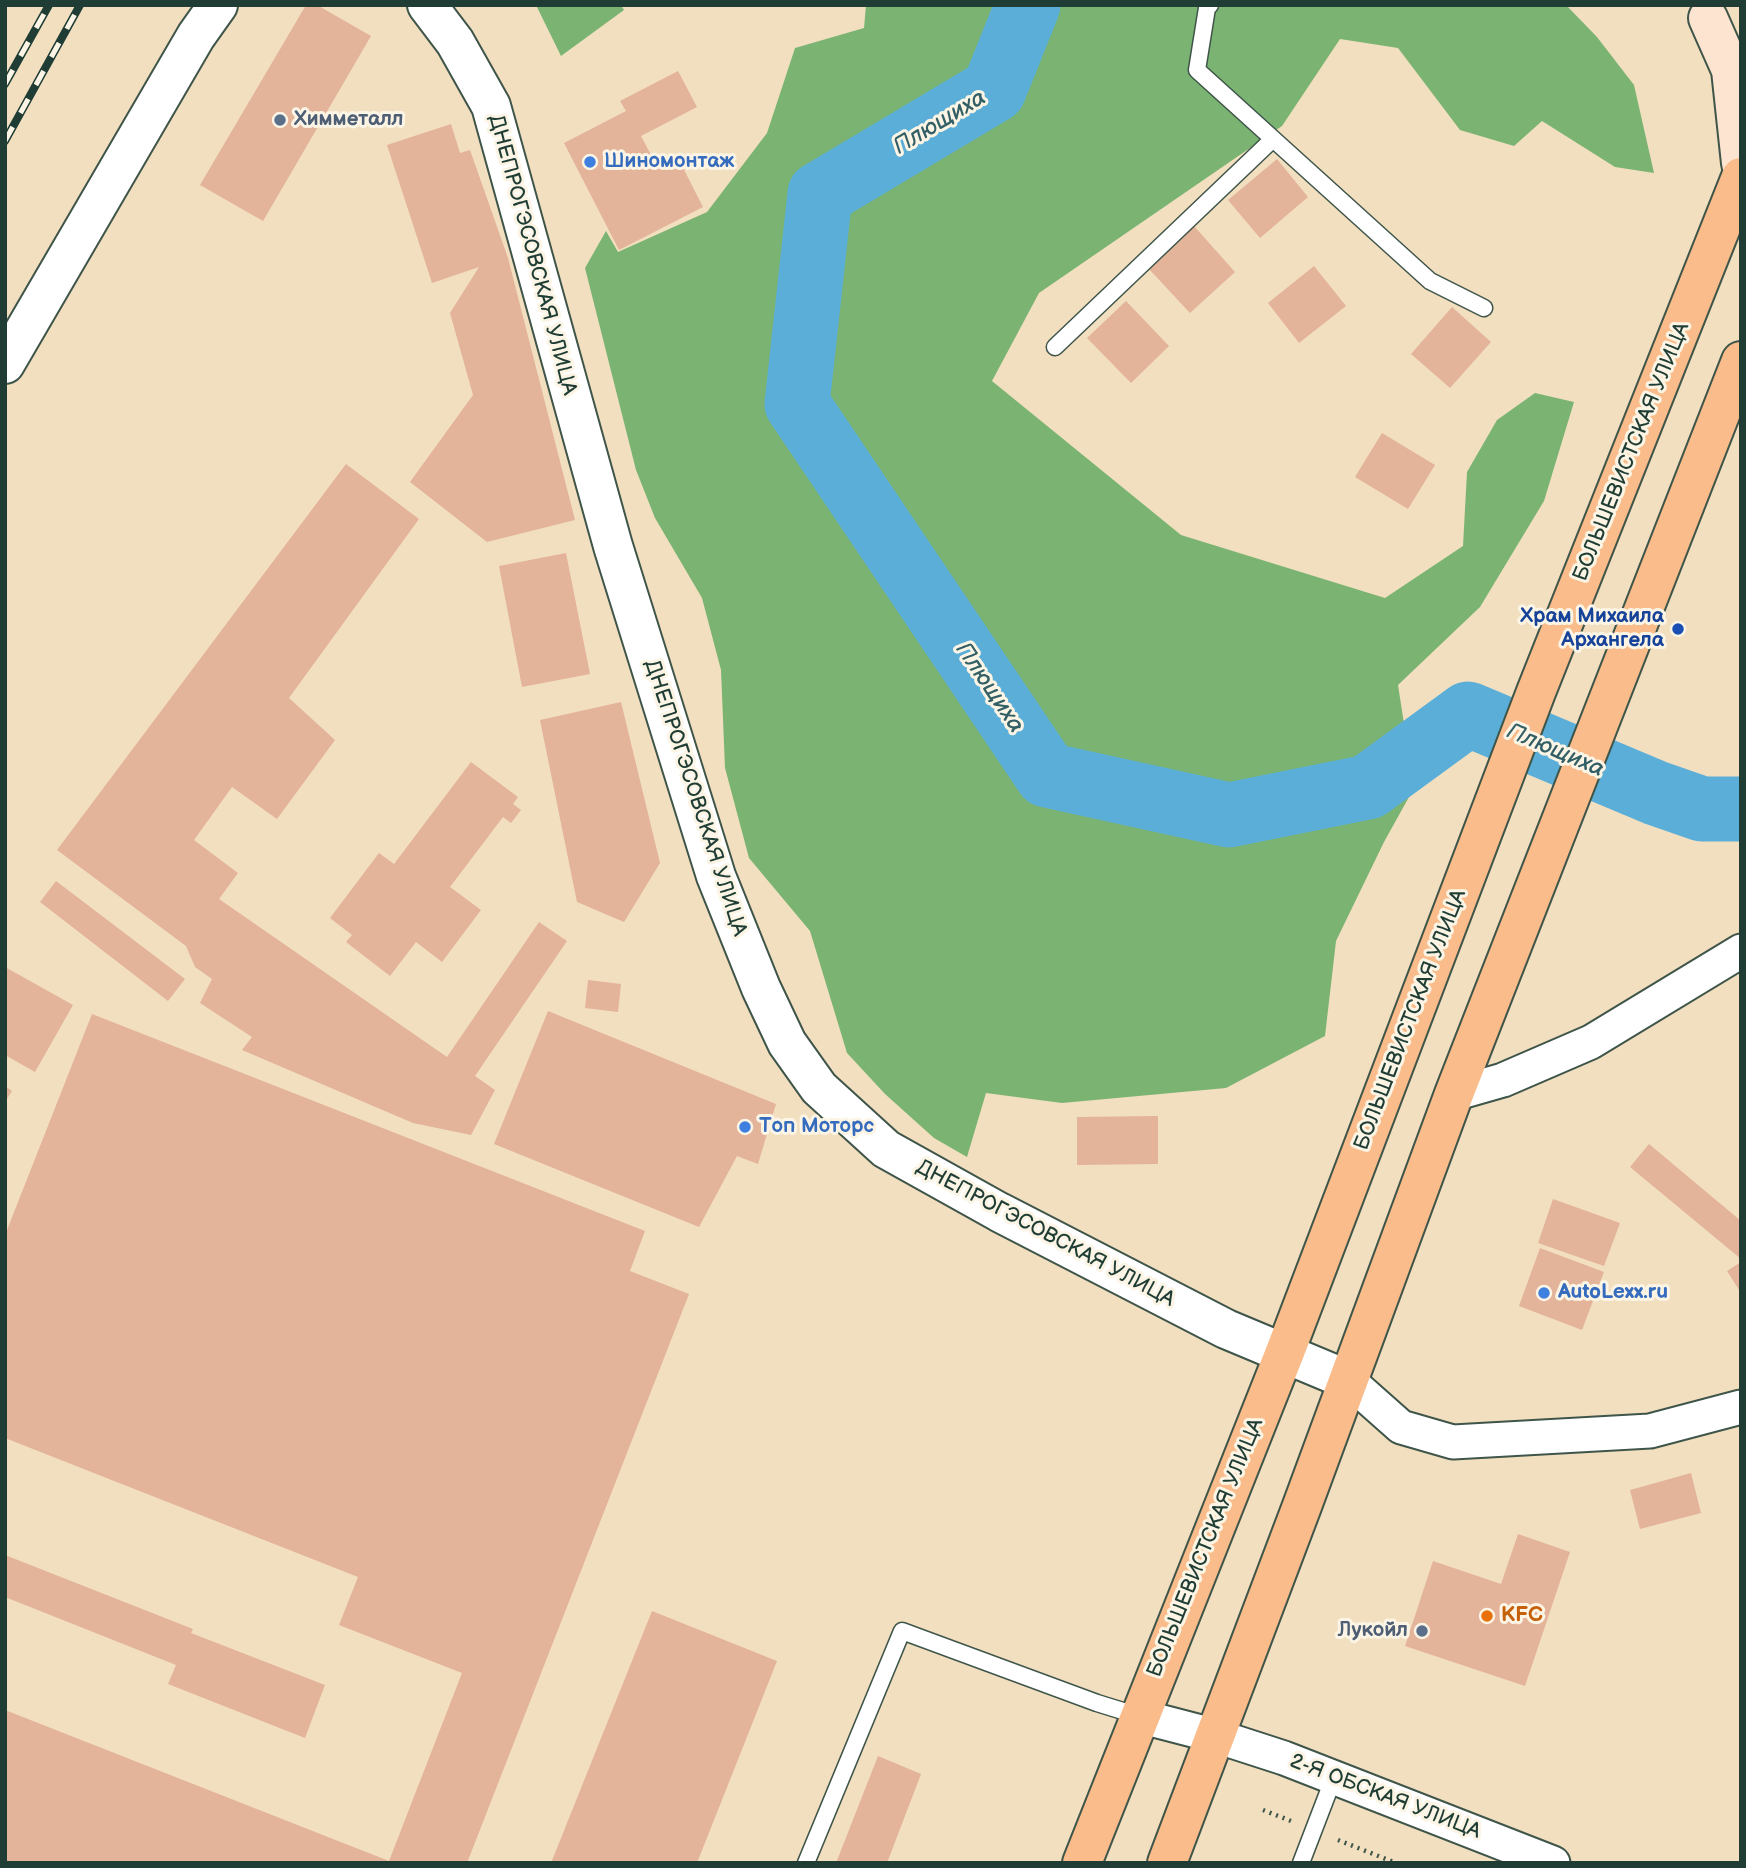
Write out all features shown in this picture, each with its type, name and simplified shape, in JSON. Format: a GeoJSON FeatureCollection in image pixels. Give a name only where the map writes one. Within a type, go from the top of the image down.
{"type":"FeatureCollection","features":[{"type":"Feature","properties":{"kind":"highway","name":"БОЛЬШЕВИСТСКАЯ УЛИЦА"},"geometry":{"type":"LineString","coordinates":[[1082,1863],[1285,1352],[1536,692],[1741,177]]}},
{"type":"Feature","properties":{"kind":"highway"},"geometry":{"type":"LineString","coordinates":[[1167,1863],[1454,1094],[1741,361]]}},
{"type":"Feature","properties":{"kind":"main road"},"geometry":{"type":"LineString","coordinates":[[1698,12],[1741,38]]}},
{"type":"Feature","properties":{"kind":"main road"},"geometry":{"type":"LineString","coordinates":[[1698,12],[1731,70],[1741,163]]}},
{"type":"Feature","properties":{"kind":"street"},"geometry":{"type":"LineString","coordinates":[[5,364],[196,36],[218,5]]}},
{"type":"Feature","properties":{"kind":"street","name":"ДНЕПРОГЭСОВСКАЯ УЛИЦА"},"geometry":{"type":"LineString","coordinates":[[428,5],[455,42],[491,106],[612,545],[716,876],[761,988],[787,1043],[819,1088],[886,1149],[999,1212],[1226,1329],[1349,1380]]}},
{"type":"Feature","properties":{"kind":"street"},"geometry":{"type":"LineString","coordinates":[[1454,1094],[1503,1080],[1591,1042],[1741,951]]}},
{"type":"Feature","properties":{"kind":"street"},"geometry":{"type":"LineString","coordinates":[[1349,1380],[1401,1427],[1453,1442],[1650,1431],[1741,1407]]}},
{"type":"Feature","properties":{"kind":"street","name":"2-Я ОБСКАЯ УЛИЦА"},"geometry":{"type":"LineString","coordinates":[[1139,1716],[1216,1736],[1284,1758],[1553,1863]]}},
{"type":"Feature","properties":{"kind":"lane"},"geometry":{"type":"LineString","coordinates":[[1210,5],[1207,8],[1197,70],[1430,281],[1484,308]]}},
{"type":"Feature","properties":{"kind":"lane"},"geometry":{"type":"LineString","coordinates":[[1055,347],[1272,140]]}},
{"type":"Feature","properties":{"kind":"lane"},"geometry":{"type":"LineString","coordinates":[[806,1863],[902,1631],[1139,1716]]}},
{"type":"Feature","properties":{"kind":"lane"},"geometry":{"type":"LineString","coordinates":[[1301,1863],[1334,1777]]}},
{"type":"Feature","properties":{"kind":"green space"},"geometry":{"type":"Polygon","coordinates":[[[536,5],[621,5],[624,10],[561,56],[536,5]]]}},
{"type":"Feature","properties":{"kind":"green space"},"geometry":{"type":"Polygon","coordinates":[[[866,5],[1566,5],[1597,37],[1634,85],[1654,173],[1615,167],[1542,121],[1514,146],[1460,130],[1398,48],[1340,39],[1282,126],[1039,293],[992,381],[1181,535],[1385,598],[1463,546],[1467,472],[1497,420],[1535,393],[1574,402],[1544,501],[1480,607],[1398,685],[1414,788],[1384,842],[1336,941],[1325,1036],[1226,1088],[1062,1103],[986,1093],[967,1157],[934,1138],[885,1094],[847,1053],[810,931],[749,858],[725,768],[721,670],[702,598],[655,518],[636,470],[585,268],[606,231],[618,252],[707,212],[767,133],[795,48],[864,28],[866,5]]]}},
{"type":"Feature","properties":{"kind":"building","name":"Химметалл"},"geometry":{"type":"Polygon","coordinates":[[[306,5],[317,5],[371,36],[263,221],[200,185],[306,5]]]}},
{"type":"Feature","properties":{"kind":"building"},"geometry":{"type":"Polygon","coordinates":[[[678,71],[697,107],[641,136],[657,166],[677,156],[703,207],[619,250],[564,143],[626,111],[620,101],[678,71]]]}},
{"type":"Feature","properties":{"kind":"building"},"geometry":{"type":"Polygon","coordinates":[[[451,124],[460,153],[470,150],[508,258],[575,520],[487,542],[410,482],[473,395],[450,313],[479,267],[432,283],[387,145],[451,124]]]}},
{"type":"Feature","properties":{"kind":"building"},"geometry":{"type":"Polygon","coordinates":[[[1277,159],[1308,197],[1260,238],[1228,200],[1277,159]]]}},
{"type":"Feature","properties":{"kind":"building"},"geometry":{"type":"Polygon","coordinates":[[[1194,226],[1235,272],[1190,313],[1148,268],[1194,226]]]}},
{"type":"Feature","properties":{"kind":"building"},"geometry":{"type":"Polygon","coordinates":[[[1314,266],[1346,306],[1299,343],[1268,303],[1314,266]]]}},
{"type":"Feature","properties":{"kind":"building"},"geometry":{"type":"Polygon","coordinates":[[[1126,301],[1169,346],[1131,383],[1087,338],[1126,301]]]}},
{"type":"Feature","properties":{"kind":"building"},"geometry":{"type":"Polygon","coordinates":[[[1452,307],[1491,342],[1450,388],[1411,354],[1452,307]]]}},
{"type":"Feature","properties":{"kind":"building"},"geometry":{"type":"Polygon","coordinates":[[[1382,433],[1435,465],[1408,509],[1355,477],[1382,433]]]}},
{"type":"Feature","properties":{"kind":"building"},"geometry":{"type":"Polygon","coordinates":[[[346,464],[419,519],[289,698],[335,740],[277,819],[232,787],[194,840],[238,873],[219,899],[447,1057],[539,922],[567,941],[475,1076],[495,1090],[471,1135],[413,1123],[242,1050],[252,1037],[200,1003],[212,979],[195,967],[186,946],[57,850],[346,464]]]}},
{"type":"Feature","properties":{"kind":"building"},"geometry":{"type":"Polygon","coordinates":[[[566,553],[590,674],[522,687],[499,566],[566,553]]]}},
{"type":"Feature","properties":{"kind":"building"},"geometry":{"type":"Polygon","coordinates":[[[621,702],[660,863],[624,922],[577,902],[540,720],[621,702]]]}},
{"type":"Feature","properties":{"kind":"building"},"geometry":{"type":"Polygon","coordinates":[[[471,762],[518,797],[513,804],[521,810],[511,823],[503,817],[450,887],[481,910],[442,962],[416,942],[390,976],[346,942],[352,935],[330,918],[379,853],[394,864],[471,762]]]}},
{"type":"Feature","properties":{"kind":"building"},"geometry":{"type":"Polygon","coordinates":[[[56,881],[185,979],[168,1001],[40,902],[56,881]]]}},
{"type":"Feature","properties":{"kind":"building"},"geometry":{"type":"Polygon","coordinates":[[[5,967],[73,1005],[35,1072],[5,1055],[5,967]]]}},
{"type":"Feature","properties":{"kind":"building"},"geometry":{"type":"Polygon","coordinates":[[[588,980],[621,984],[618,1012],[585,1008],[588,980]]]}},
{"type":"Feature","properties":{"kind":"building"},"geometry":{"type":"Polygon","coordinates":[[[548,1011],[776,1104],[758,1164],[737,1156],[699,1227],[494,1144],[548,1011]]]}},
{"type":"Feature","properties":{"kind":"building"},"geometry":{"type":"Polygon","coordinates":[[[92,1014],[645,1231],[630,1271],[689,1294],[467,1863],[5,1863],[5,1710],[389,1861],[462,1673],[339,1625],[358,1577],[5,1438],[5,1235],[92,1014]]]}},
{"type":"Feature","properties":{"kind":"building"},"geometry":{"type":"Polygon","coordinates":[[[5,1086],[12,1091],[5,1102],[5,1086]]]}},
{"type":"Feature","properties":{"kind":"building"},"geometry":{"type":"Polygon","coordinates":[[[1158,1116],[1158,1164],[1077,1165],[1077,1117],[1158,1116]]]}},
{"type":"Feature","properties":{"kind":"building"},"geometry":{"type":"Polygon","coordinates":[[[1649,1144],[1741,1221],[1741,1259],[1630,1167],[1649,1144]]]}},
{"type":"Feature","properties":{"kind":"building"},"geometry":{"type":"Polygon","coordinates":[[[1553,1199],[1620,1223],[1604,1266],[1538,1243],[1553,1199]]]}},
{"type":"Feature","properties":{"kind":"building"},"geometry":{"type":"Polygon","coordinates":[[[1540,1248],[1604,1272],[1582,1330],[1519,1306],[1540,1248]]]}},
{"type":"Feature","properties":{"kind":"building"},"geometry":{"type":"Polygon","coordinates":[[[1741,1262],[1741,1293],[1727,1271],[1741,1262]]]}},
{"type":"Feature","properties":{"kind":"building"},"geometry":{"type":"Polygon","coordinates":[[[1691,1473],[1701,1513],[1640,1529],[1630,1490],[1691,1473]]]}},
{"type":"Feature","properties":{"kind":"building"},"geometry":{"type":"Polygon","coordinates":[[[1518,1534],[1570,1552],[1525,1686],[1405,1646],[1433,1561],[1501,1584],[1518,1534]]]}},
{"type":"Feature","properties":{"kind":"building"},"geometry":{"type":"Polygon","coordinates":[[[5,1555],[193,1629],[191,1633],[325,1685],[305,1738],[168,1684],[176,1665],[5,1597],[5,1555]]]}},
{"type":"Feature","properties":{"kind":"building"},"geometry":{"type":"Polygon","coordinates":[[[652,1611],[777,1661],[697,1863],[551,1863],[652,1611]]]}},
{"type":"Feature","properties":{"kind":"building"},"geometry":{"type":"Polygon","coordinates":[[[878,1756],[921,1774],[887,1863],[836,1863],[878,1756]]]}},
{"type":"Feature","properties":{"kind":"waterway","name":"Плющиха"},"geometry":{"type":"LineString","coordinates":[[1028,5],[994,90],[820,194],[797,404],[1047,775],[1229,815],[1368,787],[1468,714],[1656,793],[1702,809],[1741,809]]}},
{"type":"Feature","properties":{"kind":"railway"},"geometry":{"type":"LineString","coordinates":[[5,84],[49,5]]}},
{"type":"Feature","properties":{"kind":"railway"},"geometry":{"type":"LineString","coordinates":[[5,141],[80,5]]}},
{"type":"Feature","properties":{"kind":"place","name":"Химметалл"},"geometry":{"type":"Point","coordinates":[280,120]}},
{"type":"Feature","properties":{"kind":"place","name":"Шиномонтаж"},"geometry":{"type":"Point","coordinates":[590,162]}},
{"type":"Feature","properties":{"kind":"place","name":"Храм Михаила Архангела"},"geometry":{"type":"Point","coordinates":[1678,629]}},
{"type":"Feature","properties":{"kind":"place","name":"Топ Моторс"},"geometry":{"type":"Point","coordinates":[745,1127]}},
{"type":"Feature","properties":{"kind":"place","name":"AutoLexx.ru"},"geometry":{"type":"Point","coordinates":[1544,1293]}},
{"type":"Feature","properties":{"kind":"place","name":"KFC"},"geometry":{"type":"Point","coordinates":[1487,1616]}},
{"type":"Feature","properties":{"kind":"place","name":"Лукойл"},"geometry":{"type":"Point","coordinates":[1422,1631]}}]}
